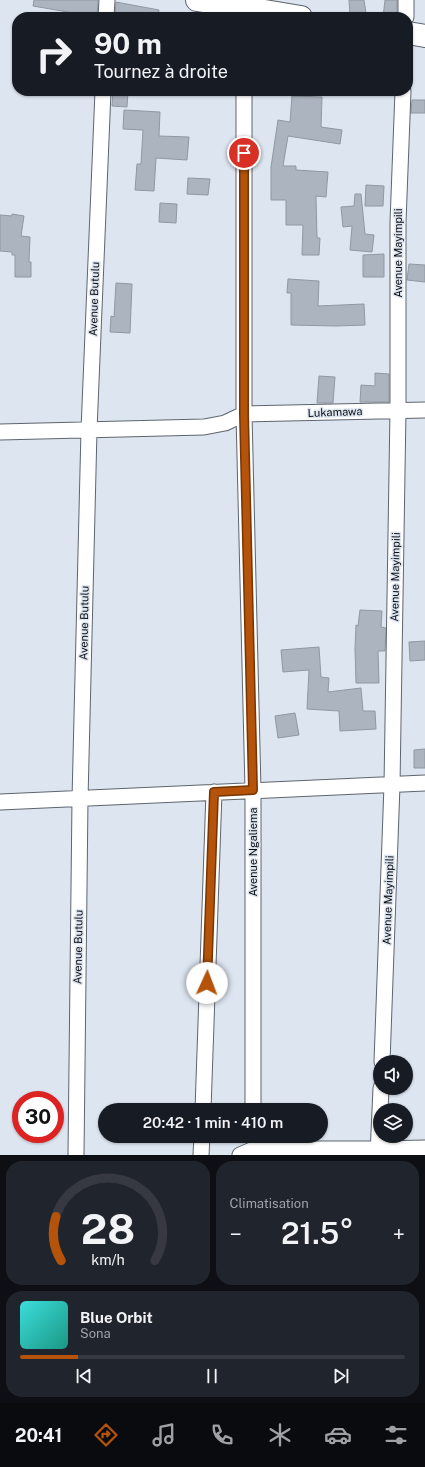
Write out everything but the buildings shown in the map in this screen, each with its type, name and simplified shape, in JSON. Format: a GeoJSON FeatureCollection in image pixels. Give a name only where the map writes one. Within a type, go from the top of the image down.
{"type":"FeatureCollection","features":[{"type":"Feature","properties":{"kind":"main road"},"geometry":{"type":"LineString","coordinates":[[197,0],[269,12]]}},
{"type":"Feature","properties":{"kind":"main road"},"geometry":{"type":"LineString","coordinates":[[413,34],[425,36]]}},
{"type":"Feature","properties":{"kind":"street"},"geometry":{"type":"LineString","coordinates":[[106,12],[107,0]]}},
{"type":"Feature","properties":{"kind":"street"},"geometry":{"type":"LineString","coordinates":[[406,0],[406,12]]}},
{"type":"Feature","properties":{"kind":"street","name":"Avenue Butulu"},"geometry":{"type":"LineString","coordinates":[[76,1155],[80,799],[89,430],[103,96]]}},
{"type":"Feature","properties":{"kind":"street","name":"Avenue Ngaliema"},"geometry":{"type":"LineString","coordinates":[[244,96],[244,414],[253,790],[253,1103]]}},
{"type":"Feature","properties":{"kind":"street","name":"Avenue Mayimpili"},"geometry":{"type":"LineString","coordinates":[[382,1055],[392,785],[398,410],[398,222],[403,96]]}},
{"type":"Feature","properties":{"kind":"street","name":"Lukamawa"},"geometry":{"type":"LineString","coordinates":[[244,414],[425,410]]}},
{"type":"Feature","properties":{"kind":"street"},"geometry":{"type":"LineString","coordinates":[[0,432],[204,427],[225,423],[244,414]]}},
{"type":"Feature","properties":{"kind":"street"},"geometry":{"type":"LineString","coordinates":[[0,802],[425,783]]}},
{"type":"Feature","properties":{"kind":"street"},"geometry":{"type":"LineString","coordinates":[[203,1103],[214,792]]}},
{"type":"Feature","properties":{"kind":"street"},"geometry":{"type":"LineString","coordinates":[[378,1152],[381,1095]]}},
{"type":"Feature","properties":{"kind":"street"},"geometry":{"type":"LineString","coordinates":[[201,1155],[202,1143]]}},
{"type":"Feature","properties":{"kind":"street"},"geometry":{"type":"LineString","coordinates":[[240,1155],[254,1147],[378,1152],[425,1148]]}},
{"type":"Feature","properties":{"kind":"route"},"geometry":{"type":"LineString","coordinates":[[207,983],[214,792],[253,790],[244,414],[244,153]]}}]}
